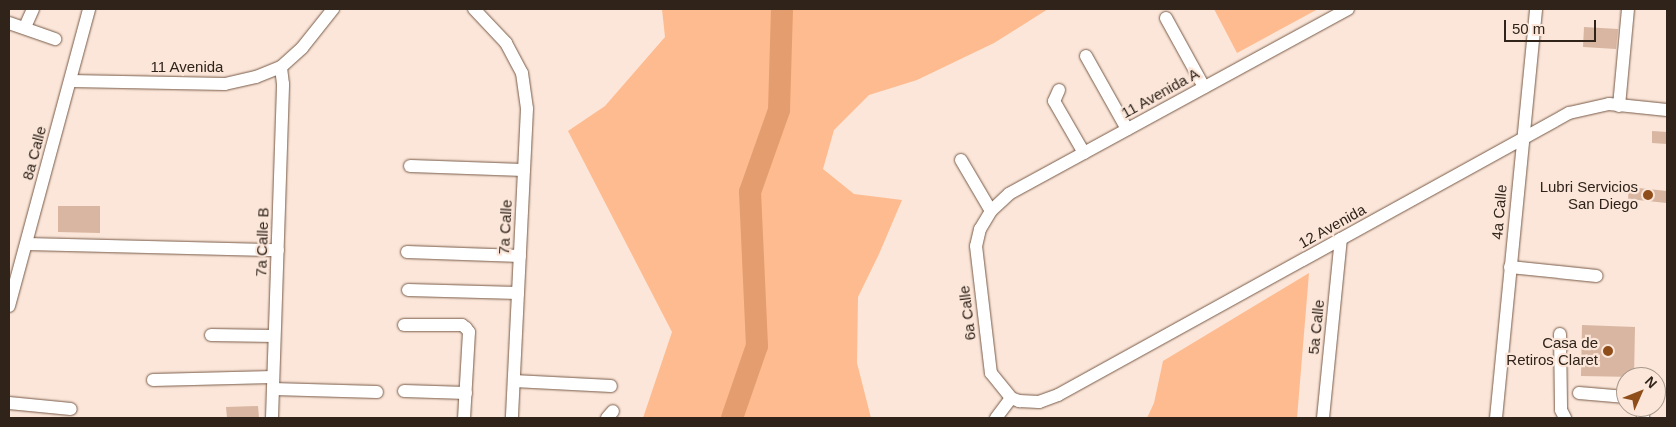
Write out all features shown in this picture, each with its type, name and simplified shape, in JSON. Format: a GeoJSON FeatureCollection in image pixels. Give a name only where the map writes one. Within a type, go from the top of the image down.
{"type":"FeatureCollection","features":[{"type":"Feature","properties":{"kind":"street"},"geometry":{"type":"LineString","coordinates":[[25,27],[33,9]]}},
{"type":"Feature","properties":{"kind":"street","name":"8a Calle"},"geometry":{"type":"LineString","coordinates":[[9,306],[89,9]]}},
{"type":"Feature","properties":{"kind":"street","name":"11 Avenida"},"geometry":{"type":"LineString","coordinates":[[71,80],[225,84],[256,77],[281,67],[302,48],[333,9]]}},
{"type":"Feature","properties":{"kind":"street","name":"7a Calle"},"geometry":{"type":"LineString","coordinates":[[474,9],[506,43],[522,72],[527,109],[512,418]]}},
{"type":"Feature","properties":{"kind":"street","name":"11 Avenida A"},"geometry":{"type":"LineString","coordinates":[[991,211],[1009,194],[1348,9]]}},
{"type":"Feature","properties":{"kind":"street","name":"4a Calle"},"geometry":{"type":"LineString","coordinates":[[1496,418],[1536,9]]}},
{"type":"Feature","properties":{"kind":"street"},"geometry":{"type":"LineString","coordinates":[[1619,106],[1628,9]]}},
{"type":"Feature","properties":{"kind":"street"},"geometry":{"type":"LineString","coordinates":[[1166,18],[1204,87]]}},
{"type":"Feature","properties":{"kind":"street"},"geometry":{"type":"LineString","coordinates":[[9,23],[55,39]]}},
{"type":"Feature","properties":{"kind":"street"},"geometry":{"type":"LineString","coordinates":[[1086,56],[1127,129]]}},
{"type":"Feature","properties":{"kind":"street","name":"7a Calle B"},"geometry":{"type":"LineString","coordinates":[[272,418],[283,84],[281,67]]}},
{"type":"Feature","properties":{"kind":"street"},"geometry":{"type":"LineString","coordinates":[[1059,90],[1054,101],[1084,153]]}},
{"type":"Feature","properties":{"kind":"street","name":"12 Avenida"},"geometry":{"type":"LineString","coordinates":[[1015,400],[1040,402],[1058,395],[1569,113],[1609,104],[1667,110]]}},
{"type":"Feature","properties":{"kind":"street"},"geometry":{"type":"LineString","coordinates":[[961,160],[991,211]]}},
{"type":"Feature","properties":{"kind":"street"},"geometry":{"type":"LineString","coordinates":[[410,166],[524,170]]}},
{"type":"Feature","properties":{"kind":"street","name":"6a Calle"},"geometry":{"type":"LineString","coordinates":[[991,211],[980,229],[976,246],[991,373],[1015,400]]}},
{"type":"Feature","properties":{"kind":"street","name":"5a Calle"},"geometry":{"type":"LineString","coordinates":[[1323,418],[1342,239]]}},
{"type":"Feature","properties":{"kind":"street"},"geometry":{"type":"LineString","coordinates":[[27,244],[278,250]]}},
{"type":"Feature","properties":{"kind":"street"},"geometry":{"type":"LineString","coordinates":[[407,252],[520,256]]}},
{"type":"Feature","properties":{"kind":"street"},"geometry":{"type":"LineString","coordinates":[[1510,268],[1597,276]]}},
{"type":"Feature","properties":{"kind":"street"},"geometry":{"type":"LineString","coordinates":[[408,290],[518,293]]}},
{"type":"Feature","properties":{"kind":"street"},"geometry":{"type":"LineString","coordinates":[[404,325],[462,325],[469,332],[464,418]]}},
{"type":"Feature","properties":{"kind":"street"},"geometry":{"type":"LineString","coordinates":[[211,334],[274,336]]}},
{"type":"Feature","properties":{"kind":"street"},"geometry":{"type":"LineString","coordinates":[[1560,334],[1561,410],[1566,418]]}},
{"type":"Feature","properties":{"kind":"street"},"geometry":{"type":"LineString","coordinates":[[153,380],[273,383],[377,392]]}},
{"type":"Feature","properties":{"kind":"street"},"geometry":{"type":"LineString","coordinates":[[514,381],[611,386]]}},
{"type":"Feature","properties":{"kind":"street"},"geometry":{"type":"LineString","coordinates":[[404,391],[466,393]]}},
{"type":"Feature","properties":{"kind":"street"},"geometry":{"type":"LineString","coordinates":[[1579,393],[1616,395]]}},
{"type":"Feature","properties":{"kind":"street"},"geometry":{"type":"LineString","coordinates":[[996,418],[1015,400]]}},
{"type":"Feature","properties":{"kind":"street"},"geometry":{"type":"LineString","coordinates":[[9,403],[71,409]]}},
{"type":"Feature","properties":{"kind":"shaded area"},"geometry":{"type":"Polygon","coordinates":[[[662,9],[1048,9],[994,43],[917,80],[869,95],[834,130],[823,169],[854,194],[902,200],[858,297],[857,363],[871,418],[643,418],[672,332],[568,131],[605,106],[665,37],[662,9]]]}},
{"type":"Feature","properties":{"kind":"shaded area"},"geometry":{"type":"Polygon","coordinates":[[[1214,9],[1318,9],[1237,53],[1214,9]]]}},
{"type":"Feature","properties":{"kind":"shaded area"},"geometry":{"type":"Polygon","coordinates":[[[1309,273],[1297,418],[1147,418],[1154,403],[1163,361],[1309,273]]]}},
{"type":"Feature","properties":{"kind":"building"},"geometry":{"type":"Polygon","coordinates":[[[1584,27],[1618,29],[1616,49],[1583,47],[1584,27]]]}},
{"type":"Feature","properties":{"kind":"building"},"geometry":{"type":"Polygon","coordinates":[[[1652,131],[1667,132],[1667,144],[1652,143],[1652,131]]]}},
{"type":"Feature","properties":{"kind":"building","name":"Lubri Servicios San Diego"},"geometry":{"type":"Polygon","coordinates":[[[1629,187],[1667,191],[1667,203],[1628,199],[1629,187]]]}},
{"type":"Feature","properties":{"kind":"building"},"geometry":{"type":"Polygon","coordinates":[[[58,206],[100,206],[100,233],[58,232],[58,206]]]}},
{"type":"Feature","properties":{"kind":"building","name":"Casa de Retiros Claret"},"geometry":{"type":"Polygon","coordinates":[[[1582,325],[1635,327],[1634,367],[1616,367],[1616,377],[1581,376],[1582,325]]]}},
{"type":"Feature","properties":{"kind":"building"},"geometry":{"type":"Polygon","coordinates":[[[258,406],[259,418],[227,418],[226,407],[258,406]]]}},
{"type":"Feature","properties":{"kind":"waterway"},"geometry":{"type":"LineString","coordinates":[[732,418],[757,346],[750,192],[779,110],[782,9]]}},
{"type":"Feature","properties":{"kind":"place","name":"Lubri Servicios San Diego"},"geometry":{"type":"Point","coordinates":[1648,195]}},
{"type":"Feature","properties":{"kind":"place","name":"Casa de Retiros Claret"},"geometry":{"type":"Point","coordinates":[1608,351]}}]}
